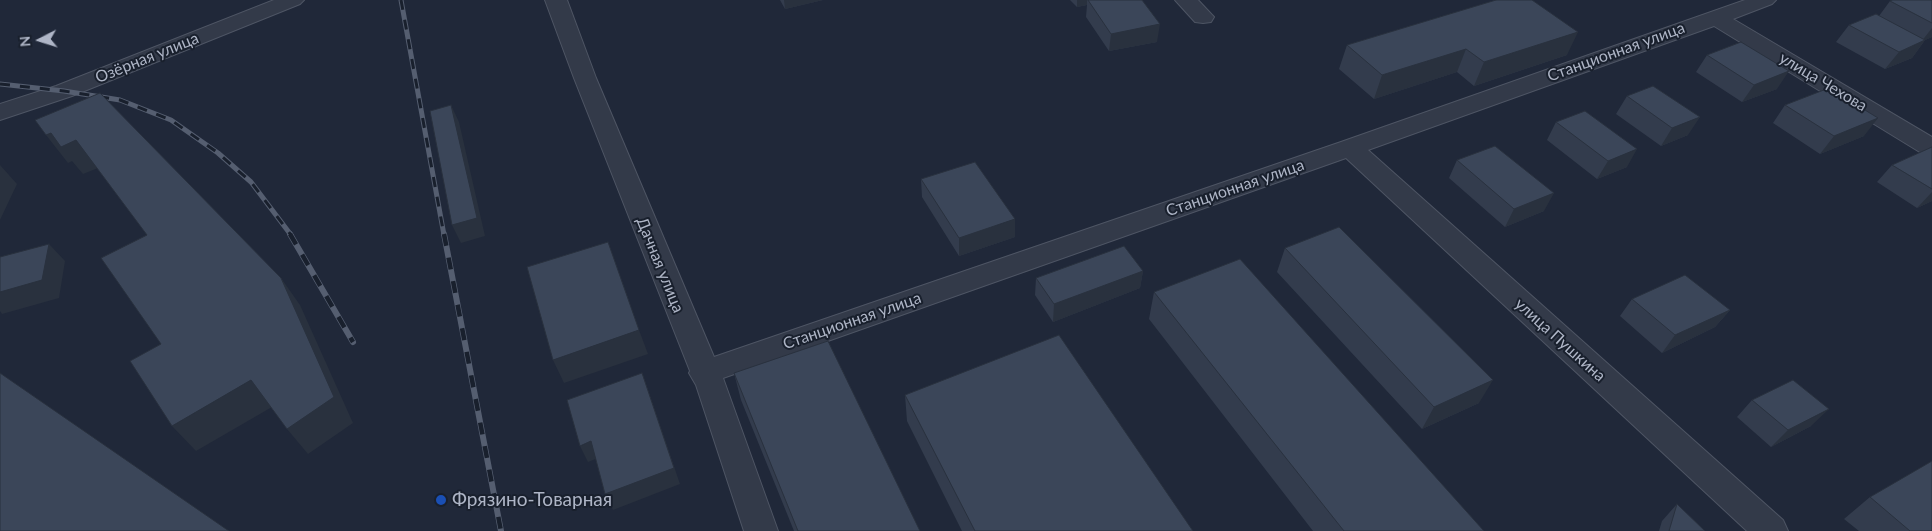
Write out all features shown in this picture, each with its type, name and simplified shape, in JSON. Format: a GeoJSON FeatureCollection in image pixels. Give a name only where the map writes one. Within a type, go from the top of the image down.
{"type":"FeatureCollection","features":[{"type":"Feature","properties":{"kind":"street","name":"Озёрная улица"},"geometry":{"type":"LineString","coordinates":[[0,112],[64,91],[293,0]]}},
{"type":"Feature","properties":{"kind":"street","name":"Дачная улица"},"geometry":{"type":"LineString","coordinates":[[556,0],[574,50],[710,385],[761,531]]}},
{"type":"Feature","properties":{"kind":"street"},"geometry":{"type":"LineString","coordinates":[[1186,0],[1204,17]]}},
{"type":"Feature","properties":{"kind":"street","name":"Станционная улица"},"geometry":{"type":"LineString","coordinates":[[704,373],[1350,148],[1764,0]]}},
{"type":"Feature","properties":{"kind":"street","name":"улица Чехова"},"geometry":{"type":"LineString","coordinates":[[1715,17],[1932,148]]}},
{"type":"Feature","properties":{"kind":"street","name":"улица Пушкина"},"geometry":{"type":"LineString","coordinates":[[1350,148],[1771,531]]}},
{"type":"Feature","properties":{"kind":"building"},"geometry":{"type":"Polygon","coordinates":[[[1088,0],[1142,0],[1160,24],[1111,34],[1088,0]]]}},
{"type":"Feature","properties":{"kind":"building"},"geometry":{"type":"Polygon","coordinates":[[[1496,0],[1532,0],[1578,32],[1484,62],[1466,49],[1382,75],[1347,45],[1496,0]]]}},
{"type":"Feature","properties":{"kind":"building"},"geometry":{"type":"Polygon","coordinates":[[[1932,0],[1932,23],[1890,1],[1932,0]]]}},
{"type":"Feature","properties":{"kind":"building"},"geometry":{"type":"Polygon","coordinates":[[[1876,14],[1925,40],[1899,52],[1849,25],[1876,14]]]}},
{"type":"Feature","properties":{"kind":"building"},"geometry":{"type":"Polygon","coordinates":[[[1741,42],[1789,71],[1754,85],[1707,55],[1741,42]]]}},
{"type":"Feature","properties":{"kind":"building"},"geometry":{"type":"Polygon","coordinates":[[[1653,86],[1700,117],[1672,128],[1627,96],[1653,86]]]}},
{"type":"Feature","properties":{"kind":"building"},"geometry":{"type":"Polygon","coordinates":[[[1829,88],[1878,118],[1834,136],[1785,105],[1829,88]]]}},
{"type":"Feature","properties":{"kind":"building"},"geometry":{"type":"Polygon","coordinates":[[[100,93],[281,278],[334,397],[287,429],[251,380],[172,426],[130,361],[161,344],[101,258],[147,235],[76,140],[61,147],[51,133],[46,135],[35,120],[100,93]]]}},
{"type":"Feature","properties":{"kind":"building"},"geometry":{"type":"Polygon","coordinates":[[[451,105],[477,218],[452,225],[430,111],[451,105]]]}},
{"type":"Feature","properties":{"kind":"building"},"geometry":{"type":"Polygon","coordinates":[[[1585,111],[1637,149],[1608,161],[1556,122],[1585,111]]]}},
{"type":"Feature","properties":{"kind":"building"},"geometry":{"type":"Polygon","coordinates":[[[1495,146],[1554,193],[1514,209],[1457,160],[1495,146]]]}},
{"type":"Feature","properties":{"kind":"building"},"geometry":{"type":"Polygon","coordinates":[[[1932,147],[1932,189],[1892,165],[1932,147]]]}},
{"type":"Feature","properties":{"kind":"building"},"geometry":{"type":"Polygon","coordinates":[[[975,162],[1015,219],[959,238],[921,179],[975,162]]]}},
{"type":"Feature","properties":{"kind":"building"},"geometry":{"type":"Polygon","coordinates":[[[1339,227],[1493,380],[1434,407],[1285,248],[1339,227]]]}},
{"type":"Feature","properties":{"kind":"building"},"geometry":{"type":"Polygon","coordinates":[[[608,242],[639,330],[553,360],[527,267],[608,242]]]}},
{"type":"Feature","properties":{"kind":"building"},"geometry":{"type":"Polygon","coordinates":[[[49,244],[42,280],[0,292],[0,257],[49,244]]]}},
{"type":"Feature","properties":{"kind":"building"},"geometry":{"type":"Polygon","coordinates":[[[1124,246],[1143,271],[1054,304],[1036,278],[1124,246]]]}},
{"type":"Feature","properties":{"kind":"building"},"geometry":{"type":"Polygon","coordinates":[[[1240,259],[1484,531],[1344,531],[1154,292],[1240,259]]]}},
{"type":"Feature","properties":{"kind":"building"},"geometry":{"type":"Polygon","coordinates":[[[1685,275],[1730,310],[1675,335],[1632,299],[1685,275]]]}},
{"type":"Feature","properties":{"kind":"building"},"geometry":{"type":"Polygon","coordinates":[[[1059,335],[1193,531],[975,531],[905,395],[1059,335]]]}},
{"type":"Feature","properties":{"kind":"building"},"geometry":{"type":"Polygon","coordinates":[[[828,341],[920,531],[798,531],[734,373],[828,341]]]}},
{"type":"Feature","properties":{"kind":"building"},"geometry":{"type":"Polygon","coordinates":[[[0,373],[229,531],[0,531],[0,373]]]}},
{"type":"Feature","properties":{"kind":"building","name":"Фрязино-Товарная"},"geometry":{"type":"Polygon","coordinates":[[[642,373],[674,468],[605,494],[591,441],[580,446],[567,400],[642,373]]]}},
{"type":"Feature","properties":{"kind":"building"},"geometry":{"type":"Polygon","coordinates":[[[1793,380],[1829,409],[1788,430],[1752,400],[1793,380]]]}},
{"type":"Feature","properties":{"kind":"building"},"geometry":{"type":"Polygon","coordinates":[[[1932,461],[1932,531],[1910,531],[1870,497],[1932,461]]]}},
{"type":"Feature","properties":{"kind":"building"},"geometry":{"type":"Polygon","coordinates":[[[1677,504],[1705,531],[1669,531],[1677,504]]]}},
{"type":"Feature","properties":{"kind":"railway"},"geometry":{"type":"LineString","coordinates":[[401,0],[444,235]]}},
{"type":"Feature","properties":{"kind":"railway"},"geometry":{"type":"LineString","coordinates":[[0,84],[64,91],[120,100],[171,120],[218,153],[251,182],[291,235]]}},
{"type":"Feature","properties":{"kind":"railway"},"geometry":{"type":"LineString","coordinates":[[290,234],[353,342]]}},
{"type":"Feature","properties":{"kind":"railway"},"geometry":{"type":"LineString","coordinates":[[444,234],[501,531]]}},
{"type":"Feature","properties":{"kind":"place","name":"Фрязино-Товарная"},"geometry":{"type":"Point","coordinates":[441,500]}}]}
